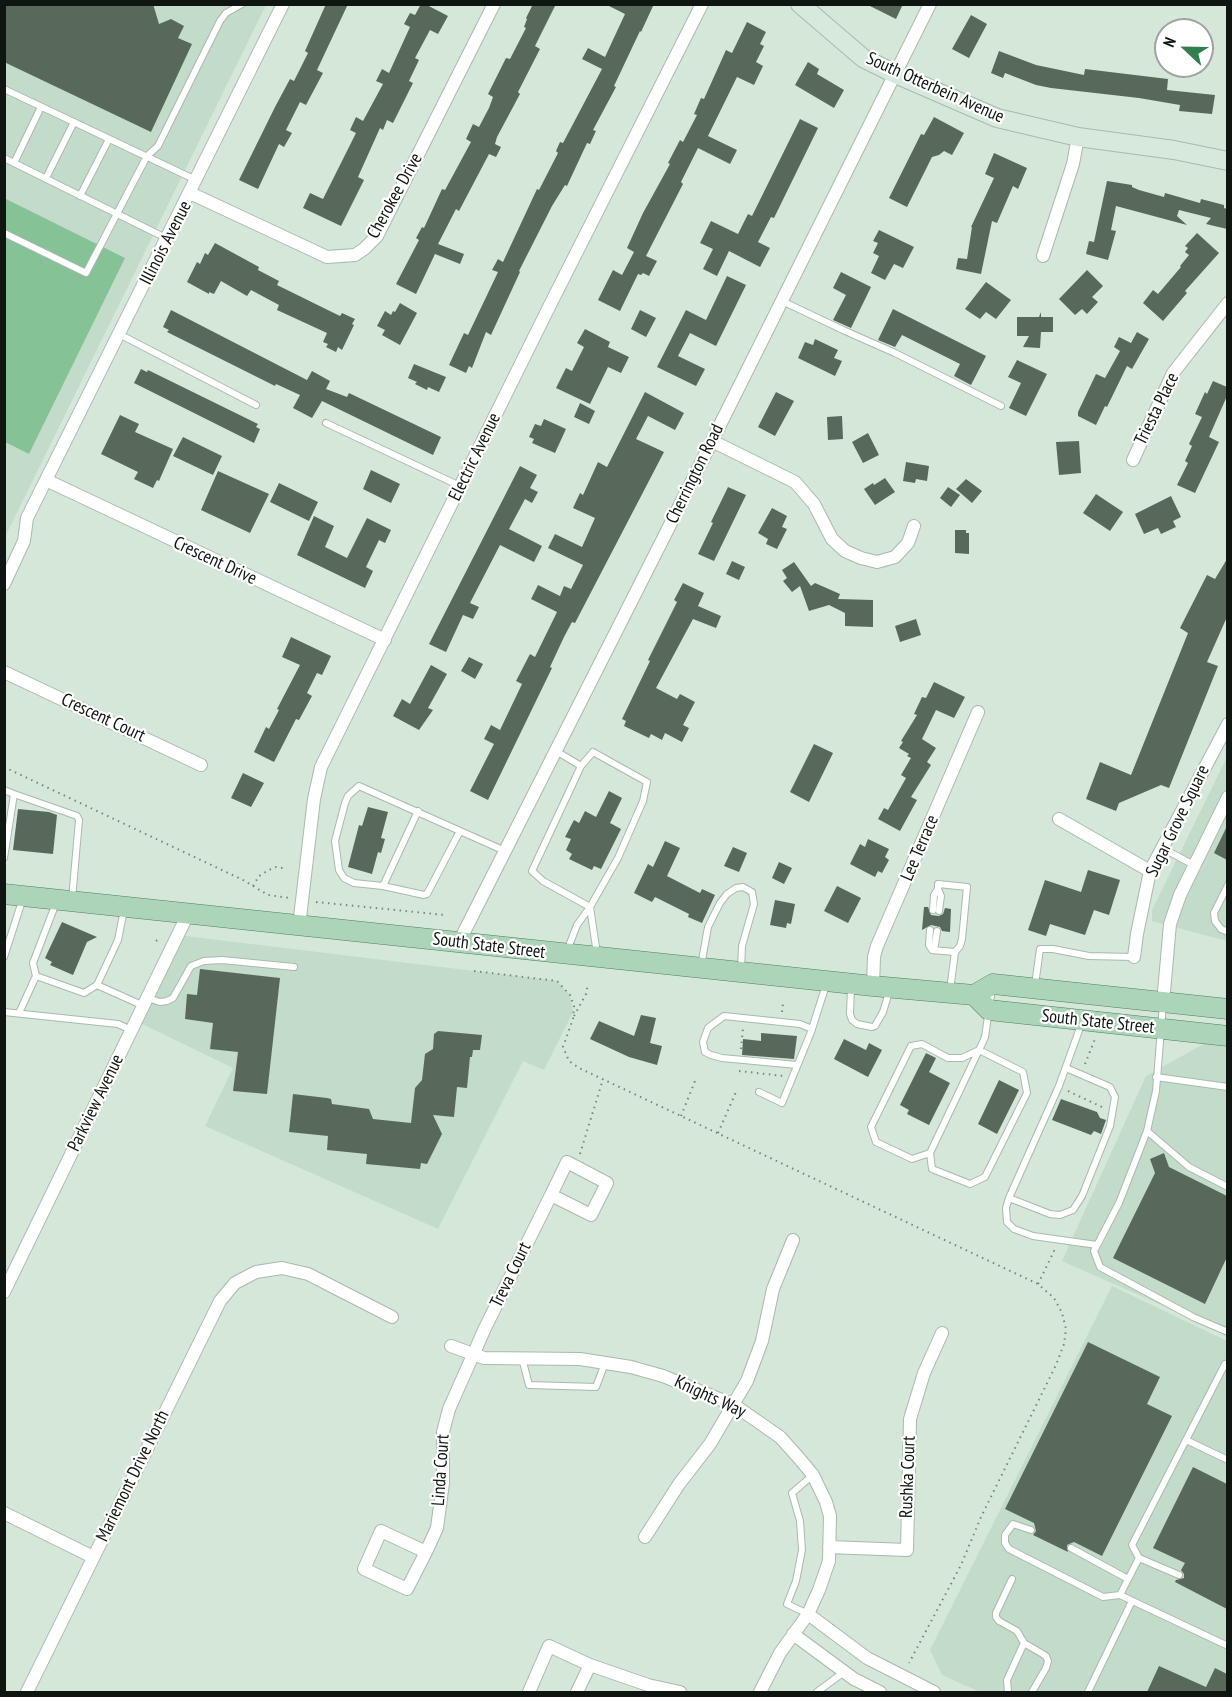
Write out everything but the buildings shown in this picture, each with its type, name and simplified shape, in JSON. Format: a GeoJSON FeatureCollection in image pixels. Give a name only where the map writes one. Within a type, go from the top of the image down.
{"type":"FeatureCollection","features":[{"type":"Feature","properties":{"kind":"main road","name":"South State Street"},"geometry":{"type":"LineString","coordinates":[[14,895],[566,955],[974,995]]}},
{"type":"Feature","properties":{"kind":"main road","name":"South State Street"},"geometry":{"type":"LineString","coordinates":[[993,984],[1227,1010]]}},
{"type":"Feature","properties":{"kind":"main road"},"geometry":{"type":"LineString","coordinates":[[993,984],[974,995],[990,1010],[997,998],[1036,1000],[1065,992]]}},
{"type":"Feature","properties":{"kind":"main road"},"geometry":{"type":"LineString","coordinates":[[1033,1015],[1069,1004],[1147,1014],[1163,1003]]}},
{"type":"Feature","properties":{"kind":"main road","name":"South State Street"},"geometry":{"type":"LineString","coordinates":[[990,1010],[1227,1036]]}},
{"type":"Feature","properties":{"kind":"main road"},"geometry":{"type":"LineString","coordinates":[[1160,1029],[1169,1020],[1177,1017],[1227,1022]]}},
{"type":"Feature","properties":{"kind":"street","name":"Illinois Avenue"},"geometry":{"type":"LineString","coordinates":[[46,480],[284,4]]}},
{"type":"Feature","properties":{"kind":"street","name":"Cherokee Drive"},"geometry":{"type":"LineString","coordinates":[[190,193],[327,257],[355,255],[377,236],[494,4]]}},
{"type":"Feature","properties":{"kind":"street","name":"Electric Avenue"},"geometry":{"type":"LineString","coordinates":[[299,926],[314,799],[321,767],[702,4]]}},
{"type":"Feature","properties":{"kind":"street","name":"South Otterbein Avenue"},"geometry":{"type":"LineString","coordinates":[[800,4],[863,58],[997,118],[1078,137],[1174,150],[1227,161]]}},
{"type":"Feature","properties":{"kind":"street","name":"Cherrington Road"},"geometry":{"type":"LineString","coordinates":[[459,942],[930,4]]}},
{"type":"Feature","properties":{"kind":"street"},"geometry":{"type":"LineString","coordinates":[[1043,256],[1073,164],[1078,137]]}},
{"type":"Feature","properties":{"kind":"street","name":"Triesta Place"},"geometry":{"type":"LineString","coordinates":[[1133,460],[1173,373],[1227,303]]}},
{"type":"Feature","properties":{"kind":"street"},"geometry":{"type":"LineString","coordinates":[[712,441],[795,482],[814,504],[832,539],[845,551],[861,558],[877,562],[895,557],[908,543],[914,526]]}},
{"type":"Feature","properties":{"kind":"street"},"geometry":{"type":"LineString","coordinates":[[4,584],[24,542],[27,518],[46,480]]}},
{"type":"Feature","properties":{"kind":"street","name":"Crescent Drive"},"geometry":{"type":"LineString","coordinates":[[46,480],[385,640]]}},
{"type":"Feature","properties":{"kind":"street","name":"Crescent Court"},"geometry":{"type":"LineString","coordinates":[[4,672],[201,765]]}},
{"type":"Feature","properties":{"kind":"street","name":"Lee Terrace"},"geometry":{"type":"LineString","coordinates":[[882,987],[877,946],[978,712]]}},
{"type":"Feature","properties":{"kind":"street","name":"Sugar Grove Square"},"geometry":{"type":"LineString","coordinates":[[1134,957],[1150,872],[1227,724]]}},
{"type":"Feature","properties":{"kind":"street"},"geometry":{"type":"LineString","coordinates":[[1163,1003],[1170,924],[1180,895],[1227,797]]}},
{"type":"Feature","properties":{"kind":"street"},"geometry":{"type":"LineString","coordinates":[[1059,819],[1150,872]]}},
{"type":"Feature","properties":{"kind":"street","name":"Parkview Avenue"},"geometry":{"type":"LineString","coordinates":[[4,1292],[188,914]]}},
{"type":"Feature","properties":{"kind":"street","name":"Treva Court"},"geometry":{"type":"LineString","coordinates":[[473,1355],[567,1162],[576,1166]]}},
{"type":"Feature","properties":{"kind":"street"},"geometry":{"type":"LineString","coordinates":[[551,1195],[591,1215],[607,1183],[576,1166]]}},
{"type":"Feature","properties":{"kind":"street"},"geometry":{"type":"LineString","coordinates":[[645,1537],[679,1484],[710,1444],[747,1381],[762,1341],[773,1289],[793,1240]]}},
{"type":"Feature","properties":{"kind":"street","name":"Mariemont Drive North"},"geometry":{"type":"LineString","coordinates":[[27,1692],[220,1301],[235,1283],[256,1272],[282,1268],[308,1274],[392,1317]]}},
{"type":"Feature","properties":{"kind":"street","name":"Rushka Court"},"geometry":{"type":"LineString","coordinates":[[830,1548],[907,1550],[910,1419],[924,1373],[942,1334]]}},
{"type":"Feature","properties":{"kind":"street","name":"Knights Way"},"geometry":{"type":"LineString","coordinates":[[451,1346],[484,1358],[580,1359],[631,1367],[663,1376],[734,1405],[780,1437],[813,1475],[826,1502],[830,1516],[829,1561],[808,1614],[780,1653],[760,1692]]}},
{"type":"Feature","properties":{"kind":"street","name":"Linda Court"},"geometry":{"type":"LineString","coordinates":[[426,1552],[381,1531],[364,1569],[408,1589],[426,1552],[437,1528],[442,1494],[442,1432],[449,1409],[473,1355]]}},
{"type":"Feature","properties":{"kind":"street"},"geometry":{"type":"LineString","coordinates":[[4,1513],[93,1557]]}},
{"type":"Feature","properties":{"kind":"street"},"geometry":{"type":"LineString","coordinates":[[808,1614],[867,1658],[934,1692]]}},
{"type":"Feature","properties":{"kind":"street"},"geometry":{"type":"LineString","coordinates":[[793,1634],[845,1672],[880,1692]]}},
{"type":"Feature","properties":{"kind":"street"},"geometry":{"type":"LineString","coordinates":[[529,1692],[549,1646],[590,1665],[648,1685],[680,1692]]}},
{"type":"Feature","properties":{"kind":"street"},"geometry":{"type":"LineString","coordinates":[[577,1692],[590,1665]]}},
{"type":"Feature","properties":{"kind":"lane"},"geometry":{"type":"LineString","coordinates":[[4,234],[86,273],[147,156],[158,146],[220,21],[226,14],[242,4]]}},
{"type":"Feature","properties":{"kind":"lane"},"geometry":{"type":"LineString","coordinates":[[4,89],[197,180]]}},
{"type":"Feature","properties":{"kind":"lane"},"geometry":{"type":"LineString","coordinates":[[14,163],[41,107]]}},
{"type":"Feature","properties":{"kind":"lane"},"geometry":{"type":"LineString","coordinates":[[46,178],[74,122]]}},
{"type":"Feature","properties":{"kind":"lane"},"geometry":{"type":"LineString","coordinates":[[80,196],[109,139]]}},
{"type":"Feature","properties":{"kind":"lane"},"geometry":{"type":"LineString","coordinates":[[4,158],[168,239]]}},
{"type":"Feature","properties":{"kind":"lane"},"geometry":{"type":"LineString","coordinates":[[782,300],[896,353],[1001,406]]}},
{"type":"Feature","properties":{"kind":"lane"},"geometry":{"type":"LineString","coordinates":[[119,334],[256,405]]}},
{"type":"Feature","properties":{"kind":"lane"},"geometry":{"type":"LineString","coordinates":[[326,423],[460,486]]}},
{"type":"Feature","properties":{"kind":"lane"},"geometry":{"type":"LineString","coordinates":[[556,751],[580,766]]}},
{"type":"Feature","properties":{"kind":"lane"},"geometry":{"type":"LineString","coordinates":[[566,955],[577,925],[590,907],[618,858],[643,801],[647,782],[593,752],[580,766],[532,871],[543,881],[590,907]]}},
{"type":"Feature","properties":{"kind":"lane"},"geometry":{"type":"LineString","coordinates":[[460,831],[427,894],[424,895],[383,886],[354,883],[344,878],[339,870],[335,841],[345,803],[354,789],[359,786],[418,811],[505,852]]}},
{"type":"Feature","properties":{"kind":"lane"},"geometry":{"type":"LineString","coordinates":[[4,790],[77,816],[79,820],[65,900],[33,963],[36,976],[19,1013]]}},
{"type":"Feature","properties":{"kind":"lane"},"geometry":{"type":"LineString","coordinates":[[4,858],[14,794]]}},
{"type":"Feature","properties":{"kind":"lane"},"geometry":{"type":"LineString","coordinates":[[383,886],[418,811]]}},
{"type":"Feature","properties":{"kind":"lane"},"geometry":{"type":"LineString","coordinates":[[1161,848],[1194,865]]}},
{"type":"Feature","properties":{"kind":"lane"},"geometry":{"type":"LineString","coordinates":[[936,910],[941,896],[938,884],[967,887],[962,939],[955,952],[950,993]]}},
{"type":"Feature","properties":{"kind":"lane"},"geometry":{"type":"LineString","coordinates":[[1227,885],[1214,913],[1215,921],[1221,929],[1227,932]]}},
{"type":"Feature","properties":{"kind":"lane"},"geometry":{"type":"LineString","coordinates":[[700,968],[708,927],[720,903],[736,888],[744,887],[752,892],[754,904],[742,946],[741,972]]}},
{"type":"Feature","properties":{"kind":"lane"},"geometry":{"type":"LineString","coordinates":[[4,957],[14,895]]}},
{"type":"Feature","properties":{"kind":"lane"},"geometry":{"type":"LineString","coordinates":[[36,976],[84,993],[97,986],[118,940],[125,907]]}},
{"type":"Feature","properties":{"kind":"lane"},"geometry":{"type":"LineString","coordinates":[[590,907],[598,958]]}},
{"type":"Feature","properties":{"kind":"lane"},"geometry":{"type":"LineString","coordinates":[[934,931],[929,945],[932,950],[955,952]]}},
{"type":"Feature","properties":{"kind":"lane"},"geometry":{"type":"LineString","coordinates":[[1035,989],[1040,949],[1053,949],[1089,956],[1134,957]]}},
{"type":"Feature","properties":{"kind":"lane"},"geometry":{"type":"LineString","coordinates":[[97,986],[146,1002],[167,1002],[177,994],[191,966],[204,961],[222,960],[294,967]]}},
{"type":"Feature","properties":{"kind":"lane"},"geometry":{"type":"LineString","coordinates":[[759,1092],[782,1103],[812,1029],[827,981]]}},
{"type":"Feature","properties":{"kind":"lane"},"geometry":{"type":"LineString","coordinates":[[851,984],[850,1014],[852,1020],[856,1024],[872,1027],[875,1026],[883,1012],[882,987]]}},
{"type":"Feature","properties":{"kind":"lane"},"geometry":{"type":"LineString","coordinates":[[979,1050],[1023,1072],[1027,1093],[985,1177],[970,1184],[932,1168],[930,1153],[985,1037],[993,984]]}},
{"type":"Feature","properties":{"kind":"lane"},"geometry":{"type":"LineString","coordinates":[[1163,1003],[1156,1091],[1147,1131],[1119,1203],[1094,1251],[1100,1267],[1193,1317],[1227,1332]]}},
{"type":"Feature","properties":{"kind":"lane"},"geometry":{"type":"LineString","coordinates":[[4,1012],[117,1024],[132,1031]]}},
{"type":"Feature","properties":{"kind":"lane"},"geometry":{"type":"LineString","coordinates":[[797,1065],[723,1058],[705,1052],[703,1042],[708,1028],[724,1016],[800,1024],[812,1029]]}},
{"type":"Feature","properties":{"kind":"lane"},"geometry":{"type":"LineString","coordinates":[[1083,1022],[1066,1068],[1006,1208],[1007,1222],[1014,1229],[1033,1236],[1097,1245]]}},
{"type":"Feature","properties":{"kind":"lane"},"geometry":{"type":"LineString","coordinates":[[930,1153],[912,1159],[876,1142],[871,1127],[911,1046],[922,1044],[948,1058],[962,1058],[979,1050]]}},
{"type":"Feature","properties":{"kind":"lane"},"geometry":{"type":"LineString","coordinates":[[1009,1198],[1050,1214],[1060,1215],[1072,1210],[1082,1196],[1110,1126],[1115,1097],[1110,1087],[1066,1068]]}},
{"type":"Feature","properties":{"kind":"lane"},"geometry":{"type":"LineString","coordinates":[[1156,1077],[1227,1087]]}},
{"type":"Feature","properties":{"kind":"lane"},"geometry":{"type":"LineString","coordinates":[[1147,1131],[1189,1167],[1227,1187]]}},
{"type":"Feature","properties":{"kind":"lane"},"geometry":{"type":"LineString","coordinates":[[522,1358],[530,1385],[596,1387],[605,1362]]}},
{"type":"Feature","properties":{"kind":"lane"},"geometry":{"type":"LineString","coordinates":[[1179,1575],[1139,1558],[1132,1545],[1225,1364]]}},
{"type":"Feature","properties":{"kind":"lane"},"geometry":{"type":"LineString","coordinates":[[1186,1440],[1227,1460]]}},
{"type":"Feature","properties":{"kind":"lane"},"geometry":{"type":"LineString","coordinates":[[808,1614],[787,1604],[796,1581],[802,1550],[800,1521],[792,1493],[813,1475]]}},
{"type":"Feature","properties":{"kind":"lane"},"geometry":{"type":"LineString","coordinates":[[1031,1530],[1013,1524],[1005,1535],[1005,1543],[1009,1549],[1103,1597],[1120,1595],[1227,1646]]}},
{"type":"Feature","properties":{"kind":"lane"},"geometry":{"type":"LineString","coordinates":[[1071,1548],[1128,1579]]}},
{"type":"Feature","properties":{"kind":"lane"},"geometry":{"type":"LineString","coordinates":[[1120,1595],[1139,1558]]}},
{"type":"Feature","properties":{"kind":"lane"},"geometry":{"type":"LineString","coordinates":[[1012,1579],[996,1617],[1017,1631],[1024,1643],[1046,1656],[1048,1661],[1046,1668],[1032,1692]]}},
{"type":"Feature","properties":{"kind":"lane"},"geometry":{"type":"LineString","coordinates":[[1088,1692],[1132,1600]]}},
{"type":"Feature","properties":{"kind":"lane"},"geometry":{"type":"LineString","coordinates":[[1008,1692],[1007,1680],[1024,1643]]}},
{"type":"Feature","properties":{"kind":"lane"},"geometry":{"type":"LineString","coordinates":[[817,1692],[845,1672]]}},
{"type":"Feature","properties":{"kind":"path"},"geometry":{"type":"LineString","coordinates":[[4,767],[268,895]]}},
{"type":"Feature","properties":{"kind":"path"},"geometry":{"type":"LineString","coordinates":[[253,886],[260,876],[269,870],[276,867],[283,868]]}},
{"type":"Feature","properties":{"kind":"path"},"geometry":{"type":"LineString","coordinates":[[323,903],[445,915]]}},
{"type":"Feature","properties":{"kind":"path"},"geometry":{"type":"LineString","coordinates":[[474,971],[557,981],[570,995],[573,1019]]}},
{"type":"Feature","properties":{"kind":"path"},"geometry":{"type":"LineString","coordinates":[[588,984],[564,1047],[569,1061],[579,1068],[1038,1284],[1054,1298],[1062,1313],[1066,1329],[1064,1344],[1056,1365],[981,1517],[961,1565],[920,1640],[903,1677]]}},
{"type":"Feature","properties":{"kind":"path"},"geometry":{"type":"LineString","coordinates":[[781,1014],[783,1003]]}},
{"type":"Feature","properties":{"kind":"path"},"geometry":{"type":"LineString","coordinates":[[740,1055],[744,1026]]}},
{"type":"Feature","properties":{"kind":"path"},"geometry":{"type":"LineString","coordinates":[[1096,1038],[1090,1054],[1068,1091],[1113,1112]]}},
{"type":"Feature","properties":{"kind":"path"},"geometry":{"type":"LineString","coordinates":[[739,1071],[787,1076]]}},
{"type":"Feature","properties":{"kind":"path"},"geometry":{"type":"LineString","coordinates":[[583,1146],[603,1079]]}},
{"type":"Feature","properties":{"kind":"path"},"geometry":{"type":"LineString","coordinates":[[576,1166],[603,1079]]}},
{"type":"Feature","properties":{"kind":"path"},"geometry":{"type":"LineString","coordinates":[[681,1116],[694,1081]]}},
{"type":"Feature","properties":{"kind":"path"},"geometry":{"type":"LineString","coordinates":[[718,1133],[736,1092]]}},
{"type":"Feature","properties":{"kind":"path"},"geometry":{"type":"LineString","coordinates":[[1038,1284],[1056,1248]]}},
{"type":"Feature","properties":{"kind":"shaded area"},"geometry":{"type":"Polygon","coordinates":[[[5,5],[266,5],[5,537],[5,5]]]}},
{"type":"Feature","properties":{"kind":"shaded area"},"geometry":{"type":"Polygon","coordinates":[[[1227,757],[1227,941],[1152,921],[1152,910],[1227,757]]]}},
{"type":"Feature","properties":{"kind":"shaded area"},"geometry":{"type":"Polygon","coordinates":[[[177,935],[557,981],[570,995],[573,1012],[544,1070],[523,1061],[438,1229],[205,1126],[233,1068],[136,1021],[177,935]]]}},
{"type":"Feature","properties":{"kind":"shaded area"},"geometry":{"type":"Polygon","coordinates":[[[1227,1031],[1227,1334],[1062,1261],[1146,1076],[1227,1031]]]}},
{"type":"Feature","properties":{"kind":"shaded area"},"geometry":{"type":"Polygon","coordinates":[[[1112,1286],[1227,1341],[1227,1692],[980,1692],[942,1675],[930,1650],[1112,1286]]]}},
{"type":"Feature","properties":{"kind":"green space"},"geometry":{"type":"Polygon","coordinates":[[[4,198],[125,258],[29,454],[5,442],[4,198]]]}}]}
